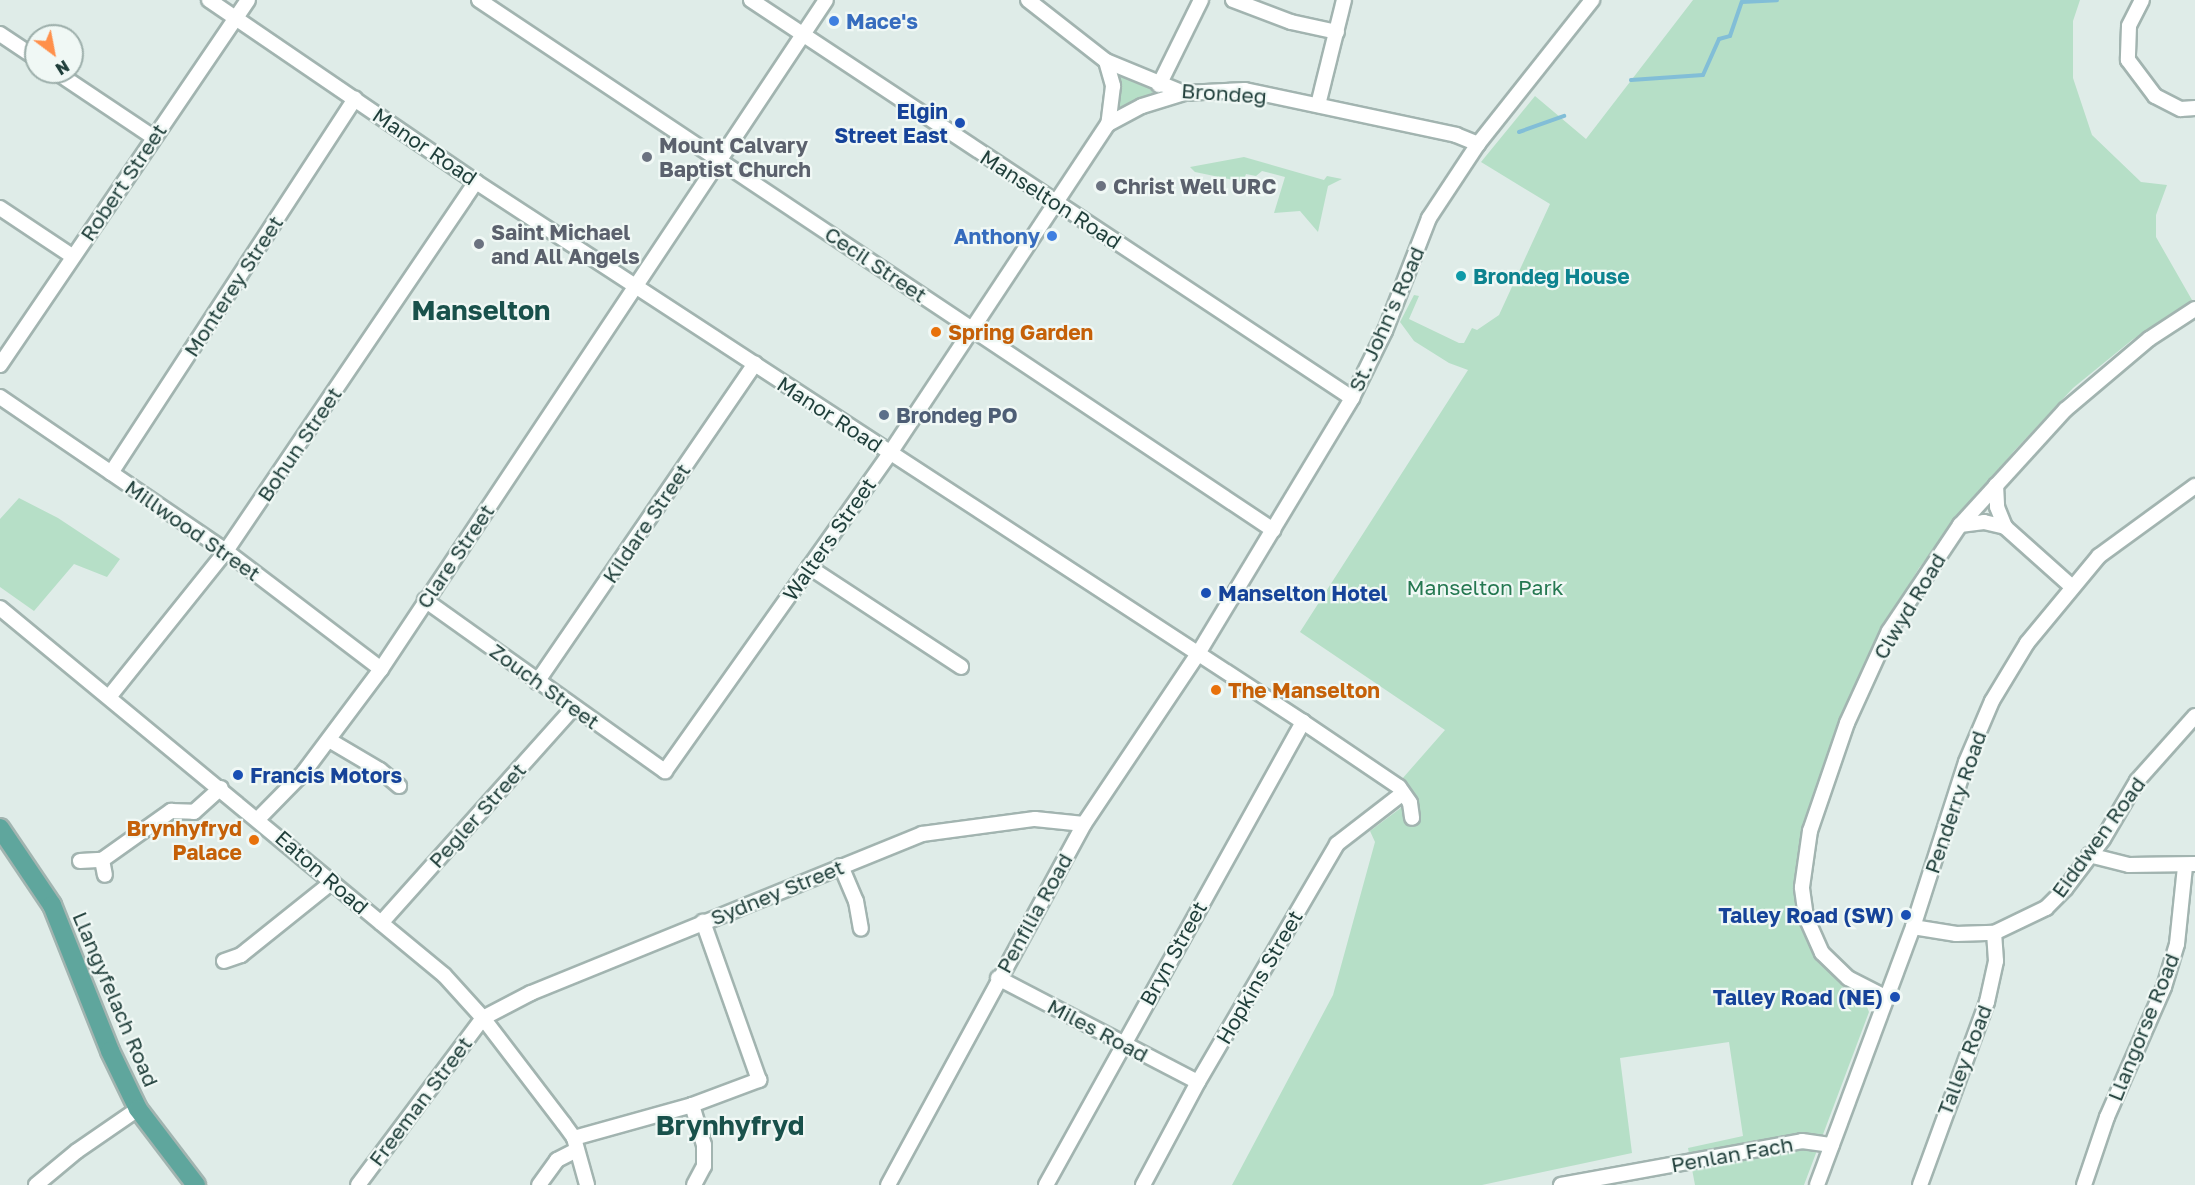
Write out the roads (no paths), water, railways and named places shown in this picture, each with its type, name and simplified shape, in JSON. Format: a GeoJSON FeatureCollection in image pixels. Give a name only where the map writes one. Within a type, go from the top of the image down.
{"type":"FeatureCollection","features":[{"type":"Feature","properties":{"kind":"main road","name":"Llangyfelach Road"},"geometry":{"type":"LineString","coordinates":[[0,828],[52,905],[110,1051],[138,1109],[196,1185]]}},
{"type":"Feature","properties":{"kind":"street","name":"Manor Road"},"geometry":{"type":"LineString","coordinates":[[209,0],[477,182],[637,284],[890,453],[1198,652],[1303,722],[1403,793]]}},
{"type":"Feature","properties":{"kind":"street","name":"Robert Street"},"geometry":{"type":"LineString","coordinates":[[0,365],[248,0]]}},
{"type":"Feature","properties":{"kind":"street","name":"Cecil Street"},"geometry":{"type":"LineString","coordinates":[[479,0],[971,326],[1273,530]]}},
{"type":"Feature","properties":{"kind":"street","name":"Manselton Road"},"geometry":{"type":"LineString","coordinates":[[751,0],[1352,398]]}},
{"type":"Feature","properties":{"kind":"street","name":"Clare Street"},"geometry":{"type":"LineString","coordinates":[[259,818],[329,740],[381,669],[801,34],[826,0]]}},
{"type":"Feature","properties":{"kind":"street","name":"Brondeg"},"geometry":{"type":"LineString","coordinates":[[1028,0],[1106,61],[1184,93],[1245,90],[1456,135],[1478,144]]}},
{"type":"Feature","properties":{"kind":"street"},"geometry":{"type":"LineString","coordinates":[[1160,85],[1201,0]]}},
{"type":"Feature","properties":{"kind":"street"},"geometry":{"type":"LineString","coordinates":[[1233,0],[1290,22],[1337,32]]}},
{"type":"Feature","properties":{"kind":"street"},"geometry":{"type":"LineString","coordinates":[[1318,105],[1344,0]]}},
{"type":"Feature","properties":{"kind":"street","name":"St. John's Road"},"geometry":{"type":"LineString","coordinates":[[1198,652],[1352,398],[1385,331],[1429,218],[1478,144],[1592,0]]}},
{"type":"Feature","properties":{"kind":"street"},"geometry":{"type":"LineString","coordinates":[[2142,0],[2129,26],[2128,60],[2155,96],[2181,109],[2195,108]]}},
{"type":"Feature","properties":{"kind":"street"},"geometry":{"type":"LineString","coordinates":[[0,34],[24,50]]}},
{"type":"Feature","properties":{"kind":"street","name":"Walters Street"},"geometry":{"type":"LineString","coordinates":[[665,771],[890,453],[971,326],[1058,203],[1108,124],[1113,86],[1106,61]]}},
{"type":"Feature","properties":{"kind":"street"},"geometry":{"type":"LineString","coordinates":[[74,84],[153,137]]}},
{"type":"Feature","properties":{"kind":"street","name":"Walters Street"},"geometry":{"type":"LineString","coordinates":[[1108,124],[1142,106],[1184,93]]}},
{"type":"Feature","properties":{"kind":"street","name":"Monterey Street"},"geometry":{"type":"LineString","coordinates":[[111,473],[356,99]]}},
{"type":"Feature","properties":{"kind":"street","name":"Bohun Street"},"geometry":{"type":"LineString","coordinates":[[109,697],[226,551],[477,182]]}},
{"type":"Feature","properties":{"kind":"street"},"geometry":{"type":"LineString","coordinates":[[0,208],[72,256]]}},
{"type":"Feature","properties":{"kind":"street","name":"Clwyd Road"},"geometry":{"type":"LineString","coordinates":[[1887,998],[1848,978],[1822,953],[1806,918],[1802,887],[1810,831],[1847,723],[1889,631],[1960,525],[2081,396],[2149,339],[2195,309]]}},
{"type":"Feature","properties":{"kind":"street","name":"Kildare Street"},"geometry":{"type":"LineString","coordinates":[[537,682],[755,364]]}},
{"type":"Feature","properties":{"kind":"street","name":"Millwood Street"},"geometry":{"type":"LineString","coordinates":[[0,397],[226,551],[381,669]]}},
{"type":"Feature","properties":{"kind":"street"},"geometry":{"type":"LineString","coordinates":[[1996,485],[1997,507],[2005,527],[2071,586]]}},
{"type":"Feature","properties":{"kind":"street","name":"Penderry Road"},"geometry":{"type":"LineString","coordinates":[[1817,1185],[1913,927],[1966,762],[1992,700],[2027,643],[2071,586],[2099,556],[2195,486]]}},
{"type":"Feature","properties":{"kind":"street"},"geometry":{"type":"LineString","coordinates":[[1960,525],[1984,522],[2005,527]]}},
{"type":"Feature","properties":{"kind":"street"},"geometry":{"type":"LineString","coordinates":[[809,567],[961,667]]}},
{"type":"Feature","properties":{"kind":"street","name":"Zouch Street"},"geometry":{"type":"LineString","coordinates":[[425,600],[573,708],[665,771]]}},
{"type":"Feature","properties":{"kind":"street","name":"Eaton Road"},"geometry":{"type":"LineString","coordinates":[[0,608],[259,818],[444,975],[483,1018],[575,1144],[587,1185]]}},
{"type":"Feature","properties":{"kind":"street","name":"Penfilia Road"},"geometry":{"type":"LineString","coordinates":[[888,1185],[998,978],[1084,824],[1198,652]]}},
{"type":"Feature","properties":{"kind":"street","name":"Pegler Street"},"geometry":{"type":"LineString","coordinates":[[381,923],[573,708]]}},
{"type":"Feature","properties":{"kind":"street","name":"Eiddwen Road"},"geometry":{"type":"LineString","coordinates":[[1913,927],[1956,934],[1994,933],[2046,908],[2065,889],[2137,781],[2195,716]]}},
{"type":"Feature","properties":{"kind":"street","name":"Bryn Street"},"geometry":{"type":"LineString","coordinates":[[1046,1185],[1303,722]]}},
{"type":"Feature","properties":{"kind":"street"},"geometry":{"type":"LineString","coordinates":[[329,740],[380,770],[399,786]]}},
{"type":"Feature","properties":{"kind":"street"},"geometry":{"type":"LineString","coordinates":[[80,861],[102,860],[171,811],[183,813],[203,807],[221,788]]}},
{"type":"Feature","properties":{"kind":"street"},"geometry":{"type":"LineString","coordinates":[[1403,793],[1413,811],[1412,818]]}},
{"type":"Feature","properties":{"kind":"street","name":"Hopkins Street"},"geometry":{"type":"LineString","coordinates":[[1143,1185],[1198,1082],[1337,844],[1403,793]]}},
{"type":"Feature","properties":{"kind":"street","name":"Sydney Street"},"geometry":{"type":"LineString","coordinates":[[483,1018],[531,993],[922,834],[1035,819],[1084,824]]}},
{"type":"Feature","properties":{"kind":"street"},"geometry":{"type":"LineString","coordinates":[[2089,855],[2129,865],[2190,865]]}},
{"type":"Feature","properties":{"kind":"street"},"geometry":{"type":"LineString","coordinates":[[102,860],[105,875]]}},
{"type":"Feature","properties":{"kind":"street","name":"Llangorse Road"},"geometry":{"type":"LineString","coordinates":[[2084,1185],[2107,1117],[2164,987],[2177,944],[2190,865]]}},
{"type":"Feature","properties":{"kind":"street"},"geometry":{"type":"LineString","coordinates":[[841,866],[856,901],[861,929]]}},
{"type":"Feature","properties":{"kind":"street"},"geometry":{"type":"LineString","coordinates":[[224,961],[242,956],[332,882]]}},
{"type":"Feature","properties":{"kind":"street"},"geometry":{"type":"LineString","coordinates":[[539,1185],[558,1160],[575,1144],[759,1080],[703,922]]}},
{"type":"Feature","properties":{"kind":"street","name":"Talley Road"},"geometry":{"type":"LineString","coordinates":[[1920,1185],[1987,1002],[1996,961],[1994,933]]}},
{"type":"Feature","properties":{"kind":"street","name":"Miles Road"},"geometry":{"type":"LineString","coordinates":[[998,978],[1198,1082]]}},
{"type":"Feature","properties":{"kind":"street","name":"Freeman Street"},"geometry":{"type":"LineString","coordinates":[[358,1185],[483,1018]]}},
{"type":"Feature","properties":{"kind":"street"},"geometry":{"type":"LineString","coordinates":[[692,1105],[704,1145],[704,1166],[694,1185]]}},
{"type":"Feature","properties":{"kind":"street"},"geometry":{"type":"LineString","coordinates":[[36,1185],[77,1151],[138,1109]]}},
{"type":"Feature","properties":{"kind":"street","name":"Penlan Fach"},"geometry":{"type":"LineString","coordinates":[[1561,1185],[1802,1141],[1832,1145]]}},
{"type":"Feature","properties":{"kind":"waterway"},"geometry":{"type":"LineString","coordinates":[[1631,80],[1703,75],[1719,39],[1730,36],[1742,2],[1777,0]]}},
{"type":"Feature","properties":{"kind":"waterway"},"geometry":{"type":"LineString","coordinates":[[1519,132],[1564,116]]}},
{"type":"Feature","properties":{"kind":"place","name":"Mace's"},"geometry":{"type":"Point","coordinates":[834,21]}},
{"type":"Feature","properties":{"kind":"place","name":"Elgin Street East"},"geometry":{"type":"Point","coordinates":[960,123]}},
{"type":"Feature","properties":{"kind":"place","name":"Mount Calvary Baptist Church"},"geometry":{"type":"Point","coordinates":[647,157]}},
{"type":"Feature","properties":{"kind":"place","name":"Christ Well URC"},"geometry":{"type":"Point","coordinates":[1101,186]}},
{"type":"Feature","properties":{"kind":"place","name":"Anthony"},"geometry":{"type":"Point","coordinates":[1052,236]}},
{"type":"Feature","properties":{"kind":"place","name":"Saint Michael and All Angels"},"geometry":{"type":"Point","coordinates":[479,244]}},
{"type":"Feature","properties":{"kind":"place","name":"Brondeg House"},"geometry":{"type":"Point","coordinates":[1461,276]}},
{"type":"Feature","properties":{"kind":"place","name":"Spring Garden"},"geometry":{"type":"Point","coordinates":[936,332]}},
{"type":"Feature","properties":{"kind":"place","name":"Brondeg PO"},"geometry":{"type":"Point","coordinates":[884,415]}},
{"type":"Feature","properties":{"kind":"place","name":"Manselton Hotel"},"geometry":{"type":"Point","coordinates":[1206,593]}},
{"type":"Feature","properties":{"kind":"place","name":"The Manselton"},"geometry":{"type":"Point","coordinates":[1216,690]}},
{"type":"Feature","properties":{"kind":"place","name":"Francis Motors"},"geometry":{"type":"Point","coordinates":[238,775]}},
{"type":"Feature","properties":{"kind":"place","name":"Brynhyfryd Palace"},"geometry":{"type":"Point","coordinates":[254,840]}},
{"type":"Feature","properties":{"kind":"place","name":"Talley Road (SW)"},"geometry":{"type":"Point","coordinates":[1906,915]}},
{"type":"Feature","properties":{"kind":"place","name":"Talley Road (NE)"},"geometry":{"type":"Point","coordinates":[1895,997]}},
{"type":"Feature","properties":{"kind":"district","name":"Manselton"},"geometry":{"type":"Point","coordinates":[481,311]}},
{"type":"Feature","properties":{"kind":"district","name":"Brynhyfryd"},"geometry":{"type":"Point","coordinates":[730,1126]}},
{"type":"Feature","properties":{"kind":"park label","name":"Manselton Park"},"geometry":{"type":"Point","coordinates":[1485,587]}}]}
